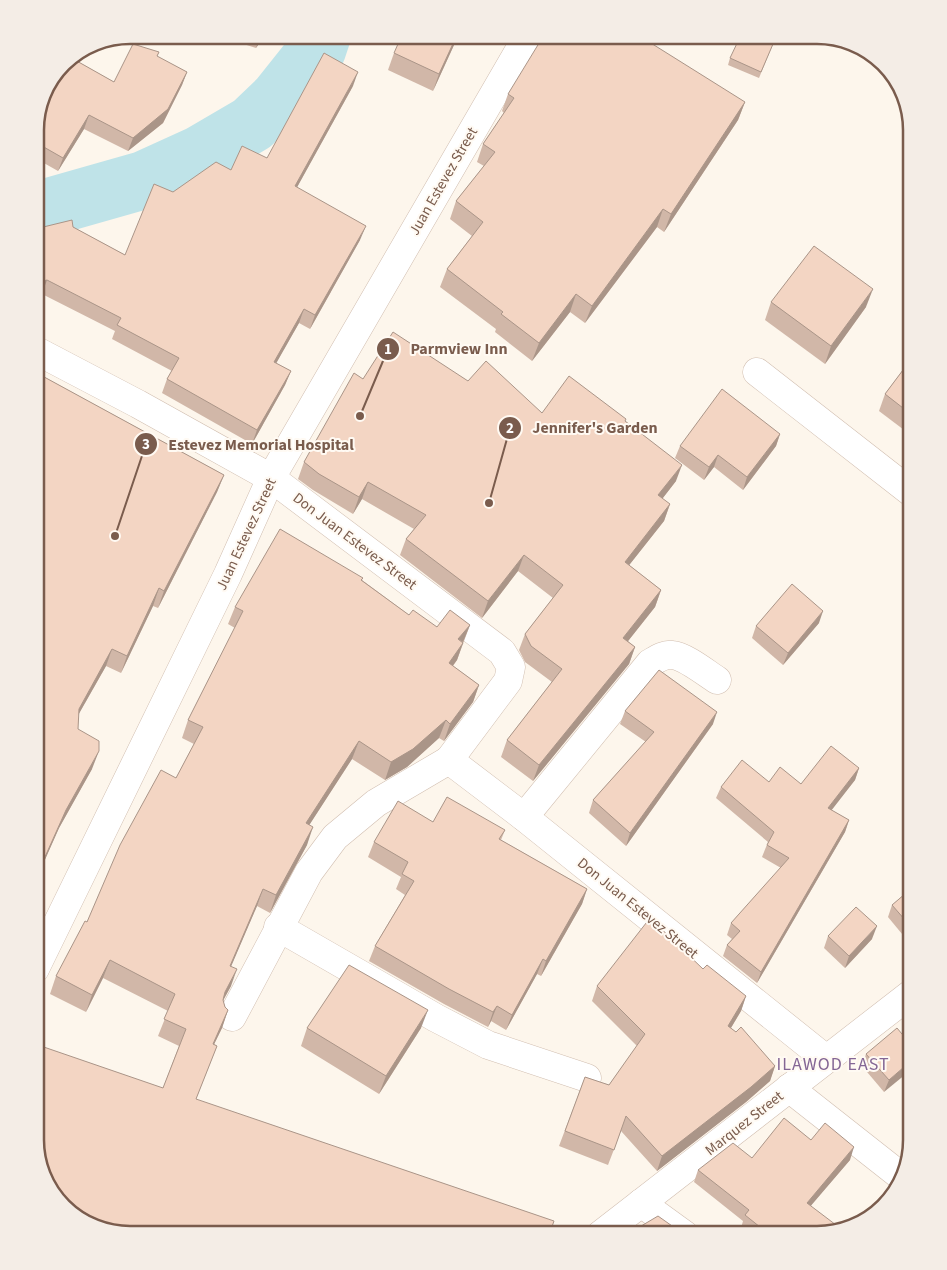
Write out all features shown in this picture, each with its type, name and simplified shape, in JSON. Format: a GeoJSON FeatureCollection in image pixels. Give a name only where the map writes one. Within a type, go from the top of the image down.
{"type":"FeatureCollection","features":[{"type":"Feature","properties":{"kind":"street","name":"Juan Estevez Street"},"geometry":{"type":"LineString","coordinates":[[44,951],[228,574],[271,478],[523,44]]}},
{"type":"Feature","properties":{"kind":"street","name":"Don Juan Estevez Street"},"geometry":{"type":"LineString","coordinates":[[44,355],[138,404],[271,478],[502,652],[511,667],[508,681],[448,760],[376,803],[335,837],[309,872],[278,927],[232,1017]]}},
{"type":"Feature","properties":{"kind":"street"},"geometry":{"type":"LineString","coordinates":[[757,372],[903,486]]}},
{"type":"Feature","properties":{"kind":"street"},"geometry":{"type":"LineString","coordinates":[[524,816],[650,663],[660,657],[672,655],[683,659],[717,680]]}},
{"type":"Feature","properties":{"kind":"street","name":"Don Juan Estevez Street"},"geometry":{"type":"LineString","coordinates":[[448,760],[524,816],[826,1059]]}},
{"type":"Feature","properties":{"kind":"street"},"geometry":{"type":"LineString","coordinates":[[278,927],[436,1018],[488,1045],[587,1078]]}},
{"type":"Feature","properties":{"kind":"street","name":"Marquez Street"},"geometry":{"type":"LineString","coordinates":[[612,1226],[903,1000]]}},
{"type":"Feature","properties":{"kind":"street"},"geometry":{"type":"LineString","coordinates":[[789,1088],[897,1173]]}},
{"type":"Feature","properties":{"kind":"street"},"geometry":{"type":"LineString","coordinates":[[641,1203],[673,1226]]}},
{"type":"Feature","properties":{"kind":"building"},"geometry":{"type":"Polygon","coordinates":[[[133,44],[159,52],[157,56],[187,72],[168,109],[133,138],[89,115],[63,158],[44,147],[44,124],[47,107],[58,82],[69,69],[78,62],[114,82],[133,44]]]}},
{"type":"Feature","properties":{"kind":"building"},"geometry":{"type":"Polygon","coordinates":[[[398,44],[453,44],[439,74],[394,53],[398,44]]]}},
{"type":"Feature","properties":{"kind":"building"},"geometry":{"type":"Polygon","coordinates":[[[539,44],[652,44],[745,102],[671,214],[663,209],[592,306],[576,294],[539,343],[501,314],[503,312],[447,269],[483,222],[456,201],[495,152],[483,144],[514,98],[508,94],[539,44]]]}},
{"type":"Feature","properties":{"kind":"building"},"geometry":{"type":"Polygon","coordinates":[[[737,44],[773,44],[761,72],[730,58],[737,44]]]}},
{"type":"Feature","properties":{"kind":"building"},"geometry":{"type":"Polygon","coordinates":[[[324,53],[358,72],[295,186],[366,226],[315,315],[304,309],[274,362],[291,371],[257,430],[167,379],[179,358],[117,325],[121,318],[47,280],[44,281],[44,227],[72,220],[73,227],[125,255],[154,184],[173,192],[216,162],[231,170],[242,146],[267,158],[324,53]]]}},
{"type":"Feature","properties":{"kind":"building"},"geometry":{"type":"Polygon","coordinates":[[[814,246],[873,289],[831,346],[771,302],[814,246]]]}},
{"type":"Feature","properties":{"kind":"building"},"geometry":{"type":"Polygon","coordinates":[[[393,332],[468,381],[486,361],[542,413],[569,376],[682,465],[658,495],[670,504],[625,562],[661,590],[623,638],[635,647],[539,765],[507,740],[562,669],[531,646],[525,634],[563,585],[524,555],[488,601],[406,539],[426,515],[368,482],[359,497],[319,474],[304,462],[354,373],[363,379],[393,332]]]}},
{"type":"Feature","properties":{"kind":"building"},"geometry":{"type":"Polygon","coordinates":[[[903,370],[903,408],[885,394],[903,370]]]}},
{"type":"Feature","properties":{"kind":"building"},"geometry":{"type":"Polygon","coordinates":[[[44,377],[224,475],[164,591],[159,588],[127,656],[112,649],[79,709],[78,729],[99,741],[99,751],[66,810],[44,859],[44,377]]]}},
{"type":"Feature","properties":{"kind":"building"},"geometry":{"type":"Polygon","coordinates":[[[722,389],[780,434],[747,477],[718,455],[709,467],[680,446],[722,389]]]}},
{"type":"Feature","properties":{"kind":"building"},"geometry":{"type":"Polygon","coordinates":[[[280,529],[363,578],[361,580],[409,615],[413,610],[437,627],[450,610],[470,625],[458,639],[463,643],[449,663],[479,685],[450,724],[446,720],[413,749],[391,762],[359,741],[306,823],[313,827],[276,895],[263,889],[230,966],[237,969],[223,1000],[228,1010],[213,1044],[217,1046],[196,1099],[554,1221],[552,1226],[113,1225],[82,1212],[58,1188],[45,1157],[44,1047],[163,1088],[186,1029],[164,1019],[175,994],[110,960],[92,995],[56,976],[85,921],[87,922],[120,845],[161,770],[176,778],[203,727],[188,720],[243,611],[235,607],[280,529]]]}},
{"type":"Feature","properties":{"kind":"building"},"geometry":{"type":"Polygon","coordinates":[[[792,584],[823,611],[788,653],[756,626],[792,584]]]}},
{"type":"Feature","properties":{"kind":"building"},"geometry":{"type":"Polygon","coordinates":[[[659,670],[717,712],[630,833],[593,800],[654,732],[625,711],[659,670]]]}},
{"type":"Feature","properties":{"kind":"building"},"geometry":{"type":"Polygon","coordinates":[[[831,746],[859,768],[828,808],[849,820],[761,972],[727,945],[740,931],[731,923],[789,858],[767,845],[774,832],[721,787],[742,760],[769,782],[780,767],[801,784],[831,746]]]}},
{"type":"Feature","properties":{"kind":"building"},"geometry":{"type":"Polygon","coordinates":[[[447,797],[505,830],[499,839],[587,889],[546,961],[543,959],[512,1015],[497,1006],[493,1012],[375,946],[414,881],[402,874],[408,862],[374,842],[398,801],[433,822],[447,797]]]}},
{"type":"Feature","properties":{"kind":"building"},"geometry":{"type":"Polygon","coordinates":[[[903,896],[903,918],[892,905],[903,896]]]}},
{"type":"Feature","properties":{"kind":"building"},"geometry":{"type":"Polygon","coordinates":[[[856,907],[877,926],[849,956],[828,936],[856,907]]]}},
{"type":"Feature","properties":{"kind":"building"},"geometry":{"type":"Polygon","coordinates":[[[650,918],[703,969],[707,965],[746,996],[728,1026],[736,1032],[741,1027],[775,1066],[662,1156],[626,1116],[614,1150],[565,1131],[585,1077],[609,1085],[645,1034],[597,986],[650,918]]]}},
{"type":"Feature","properties":{"kind":"building"},"geometry":{"type":"Polygon","coordinates":[[[349,965],[428,1010],[386,1076],[307,1028],[349,965]]]}},
{"type":"Feature","properties":{"kind":"building"},"geometry":{"type":"Polygon","coordinates":[[[897,1028],[903,1035],[903,1068],[889,1080],[866,1054],[897,1028]]]}},
{"type":"Feature","properties":{"kind":"building"},"geometry":{"type":"Polygon","coordinates":[[[784,1118],[811,1140],[825,1123],[854,1147],[807,1203],[836,1225],[759,1226],[745,1215],[749,1210],[698,1170],[733,1143],[752,1158],[784,1118]]]}},
{"type":"Feature","properties":{"kind":"building"},"geometry":{"type":"Polygon","coordinates":[[[658,1216],[672,1226],[641,1226],[658,1216]]]}},
{"type":"Feature","properties":{"kind":"waterway"},"geometry":{"type":"LineString","coordinates":[[44,208],[144,180],[199,155],[252,124],[278,99],[317,50],[319,44]]}},
{"type":"Feature","properties":{"kind":"place","name":"Parmview Inn"},"geometry":{"type":"Point","coordinates":[360,416]}},
{"type":"Feature","properties":{"kind":"place","name":"Jennifer's Garden"},"geometry":{"type":"Point","coordinates":[489,503]}},
{"type":"Feature","properties":{"kind":"place","name":"Estevez Memorial Hospital"},"geometry":{"type":"Point","coordinates":[115,536]}},
{"type":"Feature","properties":{"kind":"district","name":"ILAWOD EAST"},"geometry":{"type":"Point","coordinates":[833,1064]}}]}
